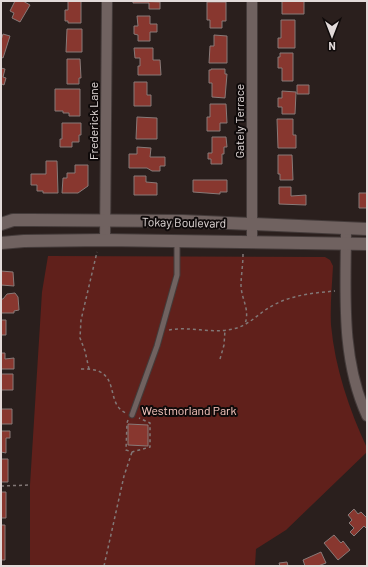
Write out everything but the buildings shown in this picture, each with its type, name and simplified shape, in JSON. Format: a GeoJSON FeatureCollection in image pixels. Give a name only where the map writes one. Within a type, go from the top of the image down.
{"type":"FeatureCollection","features":[{"type":"Feature","properties":{"kind":"street","name":"Frederick Lane"},"geometry":{"type":"LineString","coordinates":[[106,240],[107,1]]}},
{"type":"Feature","properties":{"kind":"street","name":"Gately Terrace"},"geometry":{"type":"LineString","coordinates":[[252,1],[252,242]]}},
{"type":"Feature","properties":{"kind":"street","name":"Tokay Boulevard"},"geometry":{"type":"LineString","coordinates":[[1,224],[13,220],[182,221],[367,229]]}},
{"type":"Feature","properties":{"kind":"street"},"geometry":{"type":"LineString","coordinates":[[346,229],[348,342],[355,380],[367,416]]}},
{"type":"Feature","properties":{"kind":"street","name":"Tokay Boulevard"},"geometry":{"type":"LineString","coordinates":[[1,243],[24,241],[106,240],[367,244]]}},
{"type":"Feature","properties":{"kind":"lane"},"geometry":{"type":"LineString","coordinates":[[132,415],[157,346],[177,275],[177,241]]}},
{"type":"Feature","properties":{"kind":"path"},"geometry":{"type":"LineString","coordinates":[[89,369],[80,338],[81,320],[97,252]]}},
{"type":"Feature","properties":{"kind":"path"},"geometry":{"type":"LineString","coordinates":[[243,254],[241,285],[242,297],[248,316],[245,324]]}},
{"type":"Feature","properties":{"kind":"path"},"geometry":{"type":"LineString","coordinates":[[161,331],[176,328],[220,331],[235,329],[245,324],[269,307],[285,299],[319,292],[335,291]]}},
{"type":"Feature","properties":{"kind":"path"},"geometry":{"type":"LineString","coordinates":[[220,359],[224,345],[225,330]]}},
{"type":"Feature","properties":{"kind":"path"},"geometry":{"type":"LineString","coordinates":[[81,369],[100,371],[107,378],[112,387],[116,403],[121,410],[150,423],[150,447],[132,452],[126,450],[127,423],[132,415]]}},
{"type":"Feature","properties":{"kind":"path"},"geometry":{"type":"LineString","coordinates":[[104,566],[124,476],[132,452]]}},
{"type":"Feature","properties":{"kind":"path"},"geometry":{"type":"LineString","coordinates":[[1,486],[30,485]]}},
{"type":"Feature","properties":{"kind":"green space","name":"Westmorland Park"},"geometry":{"type":"Polygon","coordinates":[[[48,256],[325,257],[330,260],[333,266],[331,325],[339,373],[354,418],[367,448],[367,452],[286,530],[256,549],[255,566],[30,566],[30,485],[42,292],[48,256]]]}}]}
